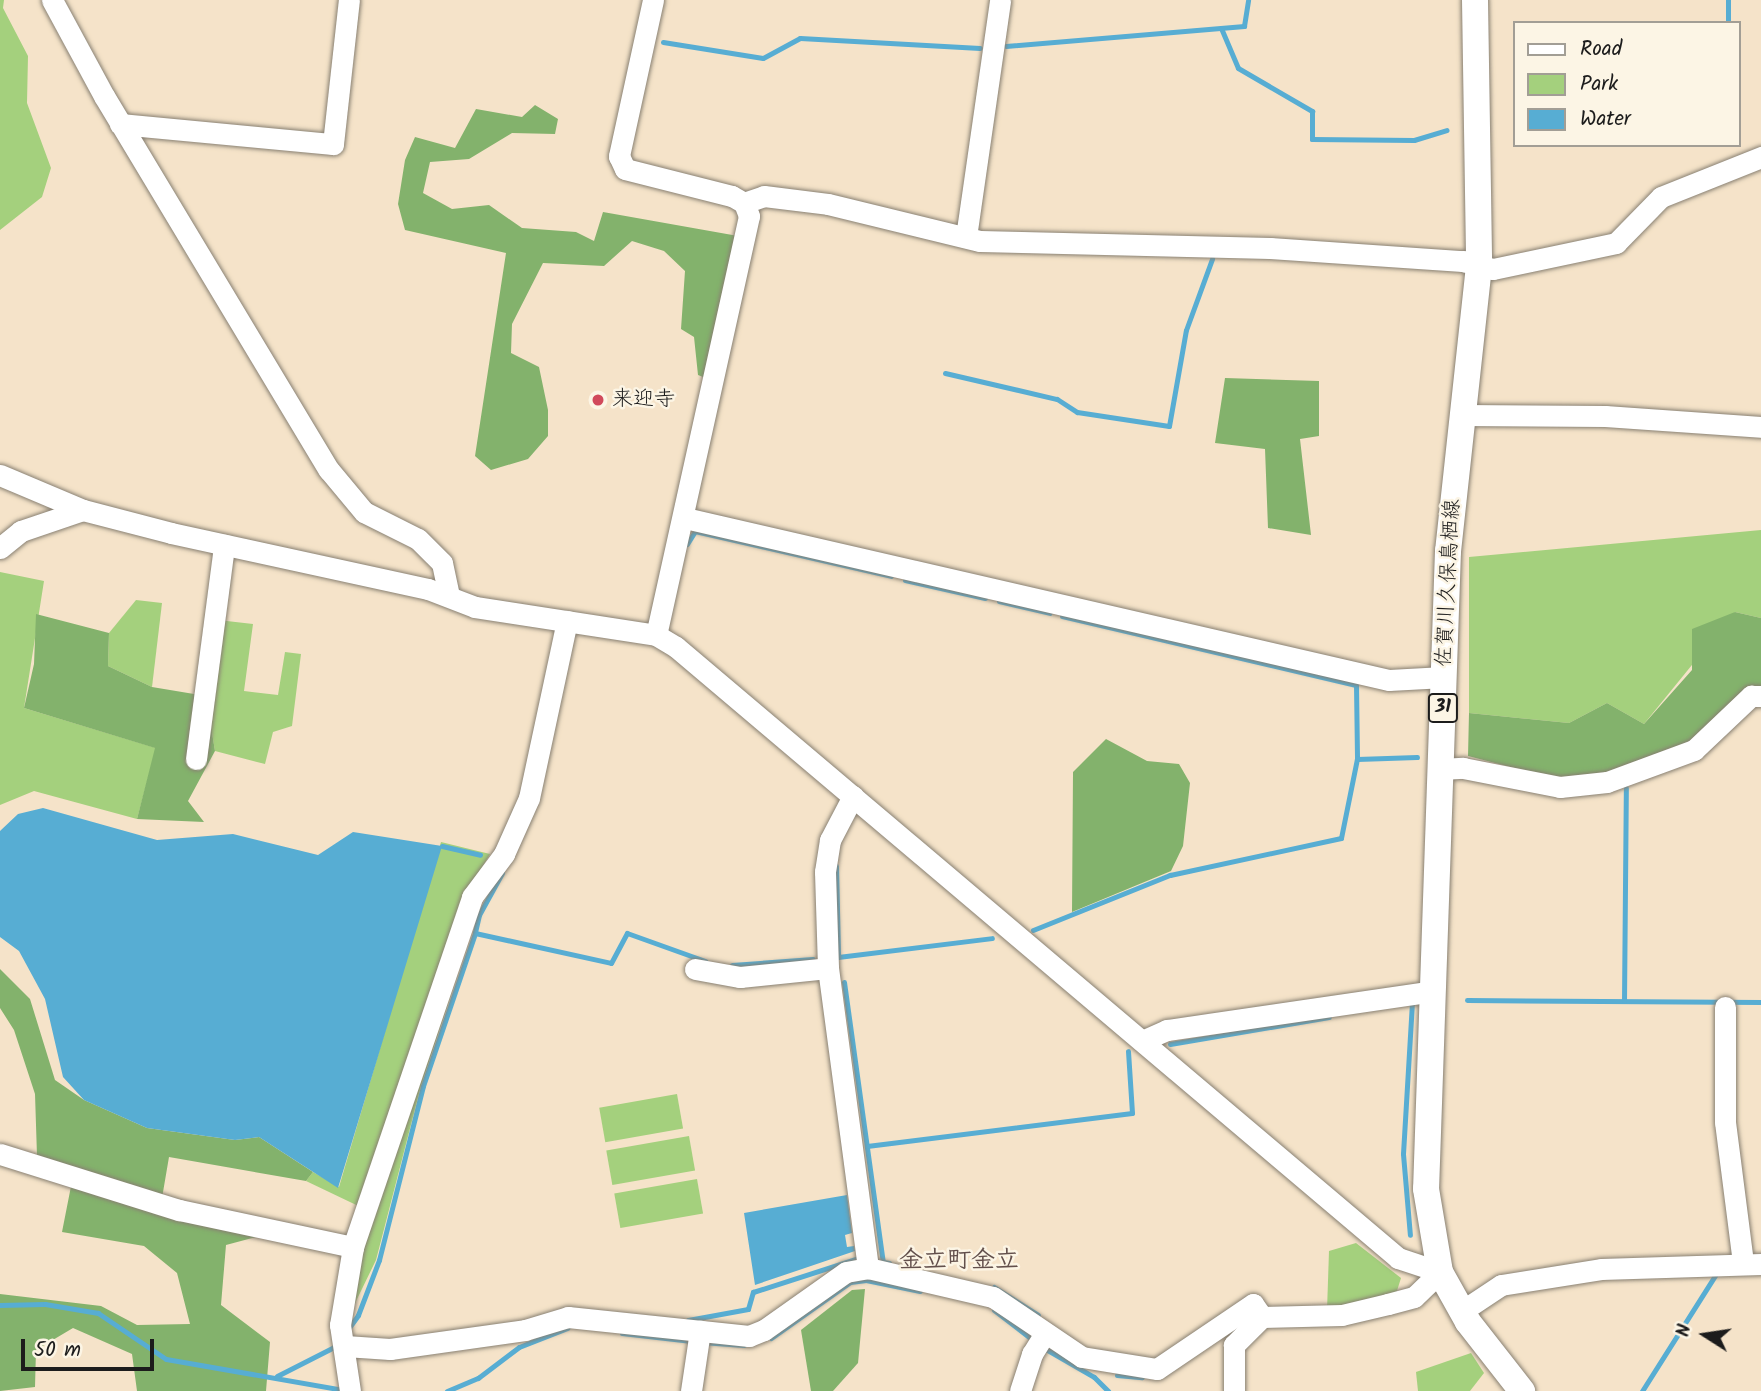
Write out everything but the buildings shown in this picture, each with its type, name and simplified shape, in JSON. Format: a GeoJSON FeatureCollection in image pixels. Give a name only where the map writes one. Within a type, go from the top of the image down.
{"type":"FeatureCollection","features":[{"type":"Feature","properties":{"kind":"main road","name":"佐賀川久保鳥栖線"},"geometry":{"type":"LineString","coordinates":[[1475,0],[1479,266],[1448,551],[1426,1189],[1440,1272],[1462,1311],[1522,1391]]}},
{"type":"Feature","properties":{"kind":"street"},"geometry":{"type":"LineString","coordinates":[[52,0],[120,124],[329,470],[364,512],[418,538],[442,563],[449,595]]}},
{"type":"Feature","properties":{"kind":"street"},"geometry":{"type":"LineString","coordinates":[[120,124],[332,144],[349,0]]}},
{"type":"Feature","properties":{"kind":"street"},"geometry":{"type":"LineString","coordinates":[[653,0],[618,156],[625,169],[744,203],[764,196],[828,204],[966,237],[1270,248],[1493,269],[1616,243],[1661,197],[1761,157]]}},
{"type":"Feature","properties":{"kind":"street"},"geometry":{"type":"LineString","coordinates":[[966,237],[1000,0]]}},
{"type":"Feature","properties":{"kind":"street"},"geometry":{"type":"LineString","coordinates":[[656,635],[685,517],[749,215],[744,203]]}},
{"type":"Feature","properties":{"kind":"street"},"geometry":{"type":"LineString","coordinates":[[1461,415],[1605,416],[1761,427]]}},
{"type":"Feature","properties":{"kind":"street"},"geometry":{"type":"LineString","coordinates":[[0,475],[83,510],[224,545],[449,595],[475,607],[656,635],[676,646],[1398,1258],[1440,1272],[1414,1297],[1388,1304],[1342,1315],[1262,1317],[1234,1345],[1234,1391]]}},
{"type":"Feature","properties":{"kind":"street"},"geometry":{"type":"LineString","coordinates":[[0,548],[21,531],[83,510]]}},
{"type":"Feature","properties":{"kind":"street"},"geometry":{"type":"LineString","coordinates":[[685,517],[1388,680],[1444,677]]}},
{"type":"Feature","properties":{"kind":"street"},"geometry":{"type":"LineString","coordinates":[[195,759],[224,545]]}},
{"type":"Feature","properties":{"kind":"street"},"geometry":{"type":"LineString","coordinates":[[350,1387],[340,1325],[353,1247],[472,897],[504,855],[530,798],[567,621]]}},
{"type":"Feature","properties":{"kind":"street"},"geometry":{"type":"LineString","coordinates":[[1441,769],[1463,768],[1560,787],[1607,782],[1694,750],[1751,695],[1761,696]]}},
{"type":"Feature","properties":{"kind":"street"},"geometry":{"type":"LineString","coordinates":[[853,796],[830,840],[825,872],[828,968],[868,1268]]}},
{"type":"Feature","properties":{"kind":"street"},"geometry":{"type":"LineString","coordinates":[[695,969],[740,977],[828,968]]}},
{"type":"Feature","properties":{"kind":"street"},"geometry":{"type":"LineString","coordinates":[[1142,1041],[1167,1030],[1433,991]]}},
{"type":"Feature","properties":{"kind":"street"},"geometry":{"type":"LineString","coordinates":[[1462,1311],[1501,1285],[1601,1269],[1752,1264],[1725,1122],[1725,1007]]}},
{"type":"Feature","properties":{"kind":"street"},"geometry":{"type":"LineString","coordinates":[[0,1154],[179,1210],[353,1247]]}},
{"type":"Feature","properties":{"kind":"street"},"geometry":{"type":"LineString","coordinates":[[345,1346],[390,1349],[525,1330],[568,1317],[748,1336],[764,1330],[846,1272],[868,1268],[993,1297],[1082,1357],[1157,1369],[1253,1304],[1262,1317]]}},
{"type":"Feature","properties":{"kind":"street"},"geometry":{"type":"LineString","coordinates":[[691,1391],[700,1331]]}},
{"type":"Feature","properties":{"kind":"street"},"geometry":{"type":"LineString","coordinates":[[1020,1391],[1032,1354],[1045,1333]]}},
{"type":"Feature","properties":{"kind":"green space"},"geometry":{"type":"Polygon","coordinates":[[[0,0],[4,0],[3,8],[28,56],[27,103],[51,168],[42,197],[0,230],[0,0]]]}},
{"type":"Feature","properties":{"kind":"green space"},"geometry":{"type":"Polygon","coordinates":[[[535,105],[558,119],[555,134],[512,133],[469,159],[430,162],[423,193],[452,209],[489,205],[522,228],[576,232],[594,241],[603,212],[738,236],[708,379],[698,375],[694,337],[681,329],[685,271],[664,251],[632,241],[604,266],[543,263],[512,324],[511,353],[539,367],[548,410],[548,436],[528,459],[491,470],[475,456],[506,253],[405,230],[398,204],[405,160],[415,137],[455,148],[476,109],[522,117],[535,105]]]}},
{"type":"Feature","properties":{"kind":"green space"},"geometry":{"type":"Polygon","coordinates":[[[1225,378],[1319,381],[1319,436],[1300,439],[1311,535],[1268,528],[1265,449],[1215,443],[1225,378]]]}},
{"type":"Feature","properties":{"kind":"green space"},"geometry":{"type":"Polygon","coordinates":[[[1761,530],[1761,618],[1735,612],[1644,724],[1607,703],[1569,723],[1469,713],[1469,557],[1761,530]]]}},
{"type":"Feature","properties":{"kind":"green space"},"geometry":{"type":"Polygon","coordinates":[[[0,572],[44,581],[24,708],[156,748],[137,819],[34,791],[0,805],[0,572]]]}},
{"type":"Feature","properties":{"kind":"green space"},"geometry":{"type":"Polygon","coordinates":[[[136,600],[162,603],[152,687],[108,666],[109,633],[136,600]]]}},
{"type":"Feature","properties":{"kind":"green space"},"geometry":{"type":"Polygon","coordinates":[[[1735,612],[1761,618],[1761,691],[1693,745],[1608,775],[1561,780],[1468,756],[1469,713],[1569,723],[1607,703],[1644,724],[1692,670],[1692,629],[1735,612]]]}},
{"type":"Feature","properties":{"kind":"green space"},"geometry":{"type":"Polygon","coordinates":[[[36,614],[109,633],[108,666],[152,687],[206,696],[215,751],[188,801],[204,822],[137,819],[155,748],[24,708],[34,664],[36,614]]]}},
{"type":"Feature","properties":{"kind":"green space"},"geometry":{"type":"Polygon","coordinates":[[[218,620],[253,624],[244,691],[278,695],[285,652],[301,654],[292,726],[273,732],[265,764],[215,751],[206,696],[218,620]]]}},
{"type":"Feature","properties":{"kind":"green space"},"geometry":{"type":"Polygon","coordinates":[[[1106,739],[1147,761],[1179,764],[1190,783],[1183,846],[1171,871],[1072,912],[1073,772],[1106,739]]]}},
{"type":"Feature","properties":{"kind":"green space"},"geometry":{"type":"Polygon","coordinates":[[[441,842],[490,854],[464,898],[477,915],[421,1086],[376,1260],[344,1326],[373,1213],[306,1181],[313,1172],[339,1187],[441,842]]]}},
{"type":"Feature","properties":{"kind":"green space"},"geometry":{"type":"Polygon","coordinates":[[[0,969],[30,999],[55,1080],[84,1100],[147,1128],[235,1140],[259,1137],[313,1172],[306,1181],[169,1157],[162,1198],[267,1234],[226,1245],[221,1305],[270,1342],[266,1391],[137,1391],[132,1354],[73,1328],[36,1350],[35,1387],[0,1391],[0,1294],[101,1306],[137,1325],[190,1324],[177,1273],[144,1246],[62,1232],[74,1171],[37,1156],[35,1094],[14,1030],[0,1008],[0,969]]]}},
{"type":"Feature","properties":{"kind":"green space"},"geometry":{"type":"Polygon","coordinates":[[[677,1094],[683,1128],[605,1142],[599,1108],[677,1094]]]}},
{"type":"Feature","properties":{"kind":"green space"},"geometry":{"type":"Polygon","coordinates":[[[689,1136],[695,1170],[612,1185],[606,1151],[689,1136]]]}},
{"type":"Feature","properties":{"kind":"green space"},"geometry":{"type":"Polygon","coordinates":[[[697,1179],[703,1213],[620,1228],[614,1194],[697,1179]]]}},
{"type":"Feature","properties":{"kind":"green space"},"geometry":{"type":"Polygon","coordinates":[[[1356,1243],[1401,1278],[1396,1294],[1327,1311],[1329,1251],[1356,1243]]]}},
{"type":"Feature","properties":{"kind":"green space"},"geometry":{"type":"Polygon","coordinates":[[[865,1289],[858,1363],[833,1391],[811,1391],[801,1330],[852,1290],[865,1289]]]}},
{"type":"Feature","properties":{"kind":"green space"},"geometry":{"type":"Polygon","coordinates":[[[1471,1353],[1484,1373],[1470,1391],[1418,1391],[1416,1372],[1471,1353]]]}},
{"type":"Feature","properties":{"kind":"water"},"geometry":{"type":"Polygon","coordinates":[[[43,808],[157,840],[233,834],[318,855],[353,832],[442,846],[338,1188],[259,1137],[235,1140],[147,1128],[84,1100],[63,1077],[45,999],[19,951],[0,937],[0,831],[18,814],[43,808]]]}},
{"type":"Feature","properties":{"kind":"water"},"geometry":{"type":"Polygon","coordinates":[[[847,1195],[852,1233],[845,1235],[847,1247],[854,1246],[855,1251],[755,1285],[744,1213],[847,1195]]]}},
{"type":"Feature","properties":{"kind":"waterway"},"geometry":{"type":"LineString","coordinates":[[1006,46],[1244,26],[1248,0]]}},
{"type":"Feature","properties":{"kind":"waterway"},"geometry":{"type":"LineString","coordinates":[[1728,0],[1728,21]]}},
{"type":"Feature","properties":{"kind":"waterway"},"geometry":{"type":"LineString","coordinates":[[1221,28],[1238,68],[1312,111],[1312,139],[1414,140],[1447,130]]}},
{"type":"Feature","properties":{"kind":"waterway"},"geometry":{"type":"LineString","coordinates":[[663,42],[763,58],[800,38],[980,48]]}},
{"type":"Feature","properties":{"kind":"waterway"},"geometry":{"type":"LineString","coordinates":[[945,373],[1057,399],[1077,412],[1169,426],[1186,330],[1212,259]]}},
{"type":"Feature","properties":{"kind":"waterway"},"geometry":{"type":"LineString","coordinates":[[687,544],[695,531],[891,576]]}},
{"type":"Feature","properties":{"kind":"waterway"},"geometry":{"type":"LineString","coordinates":[[905,580],[985,598]]}},
{"type":"Feature","properties":{"kind":"waterway"},"geometry":{"type":"LineString","coordinates":[[999,601],[1050,613]]}},
{"type":"Feature","properties":{"kind":"waterway"},"geometry":{"type":"LineString","coordinates":[[1062,616],[1356,685],[1357,759],[1417,757]]}},
{"type":"Feature","properties":{"kind":"waterway"},"geometry":{"type":"LineString","coordinates":[[1033,930],[1170,875],[1341,838],[1357,759]]}},
{"type":"Feature","properties":{"kind":"waterway"},"geometry":{"type":"LineString","coordinates":[[1624,1001],[1626,788]]}},
{"type":"Feature","properties":{"kind":"waterway"},"geometry":{"type":"LineString","coordinates":[[442,846],[480,855]]}},
{"type":"Feature","properties":{"kind":"waterway"},"geometry":{"type":"LineString","coordinates":[[836,866],[838,957],[992,938]]}},
{"type":"Feature","properties":{"kind":"waterway"},"geometry":{"type":"LineString","coordinates":[[502,873],[479,915],[475,933],[611,963],[627,933],[705,961]]}},
{"type":"Feature","properties":{"kind":"waterway"},"geometry":{"type":"LineString","coordinates":[[348,1329],[358,1315],[379,1260],[423,1086],[475,933]]}},
{"type":"Feature","properties":{"kind":"waterway"},"geometry":{"type":"LineString","coordinates":[[732,965],[813,959]]}},
{"type":"Feature","properties":{"kind":"waterway"},"geometry":{"type":"LineString","coordinates":[[844,982],[883,1262],[889,1263]]}},
{"type":"Feature","properties":{"kind":"waterway"},"geometry":{"type":"LineString","coordinates":[[1467,1000],[1761,1002]]}},
{"type":"Feature","properties":{"kind":"waterway"},"geometry":{"type":"LineString","coordinates":[[1408,1003],[1412,1002],[1403,1154],[1410,1235]]}},
{"type":"Feature","properties":{"kind":"waterway"},"geometry":{"type":"LineString","coordinates":[[1170,1044],[1329,1017]]}},
{"type":"Feature","properties":{"kind":"waterway"},"geometry":{"type":"LineString","coordinates":[[867,1146],[1132,1113],[1128,1051]]}},
{"type":"Feature","properties":{"kind":"waterway"},"geometry":{"type":"LineString","coordinates":[[688,1320],[748,1309],[753,1292],[856,1259]]}},
{"type":"Feature","properties":{"kind":"waterway"},"geometry":{"type":"LineString","coordinates":[[1642,1391],[1716,1274]]}},
{"type":"Feature","properties":{"kind":"waterway"},"geometry":{"type":"LineString","coordinates":[[771,1338],[850,1282],[866,1280],[920,1291]]}},
{"type":"Feature","properties":{"kind":"waterway"},"geometry":{"type":"LineString","coordinates":[[994,1287],[1038,1315]]}},
{"type":"Feature","properties":{"kind":"waterway"},"geometry":{"type":"LineString","coordinates":[[0,1305],[45,1304],[98,1313],[166,1359],[343,1390]]}},
{"type":"Feature","properties":{"kind":"waterway"},"geometry":{"type":"LineString","coordinates":[[994,1310],[1033,1340]]}},
{"type":"Feature","properties":{"kind":"waterway"},"geometry":{"type":"LineString","coordinates":[[447,1391],[478,1378],[519,1347],[567,1328]]}},
{"type":"Feature","properties":{"kind":"waterway"},"geometry":{"type":"LineString","coordinates":[[622,1333],[692,1341]]}},
{"type":"Feature","properties":{"kind":"waterway"},"geometry":{"type":"LineString","coordinates":[[702,1342],[744,1345]]}},
{"type":"Feature","properties":{"kind":"waterway"},"geometry":{"type":"LineString","coordinates":[[277,1376],[334,1347]]}},
{"type":"Feature","properties":{"kind":"waterway"},"geometry":{"type":"LineString","coordinates":[[1044,1348],[1094,1377],[1108,1391]]}},
{"type":"Feature","properties":{"kind":"waterway"},"geometry":{"type":"LineString","coordinates":[[1117,1375],[1142,1377]]}},
{"type":"Feature","properties":{"kind":"place","name":"来迎寺"},"geometry":{"type":"Point","coordinates":[598,400]}},
{"type":"Feature","properties":{"kind":"district","name":"金立町金立"},"geometry":{"type":"Point","coordinates":[959,1261]}}]}
